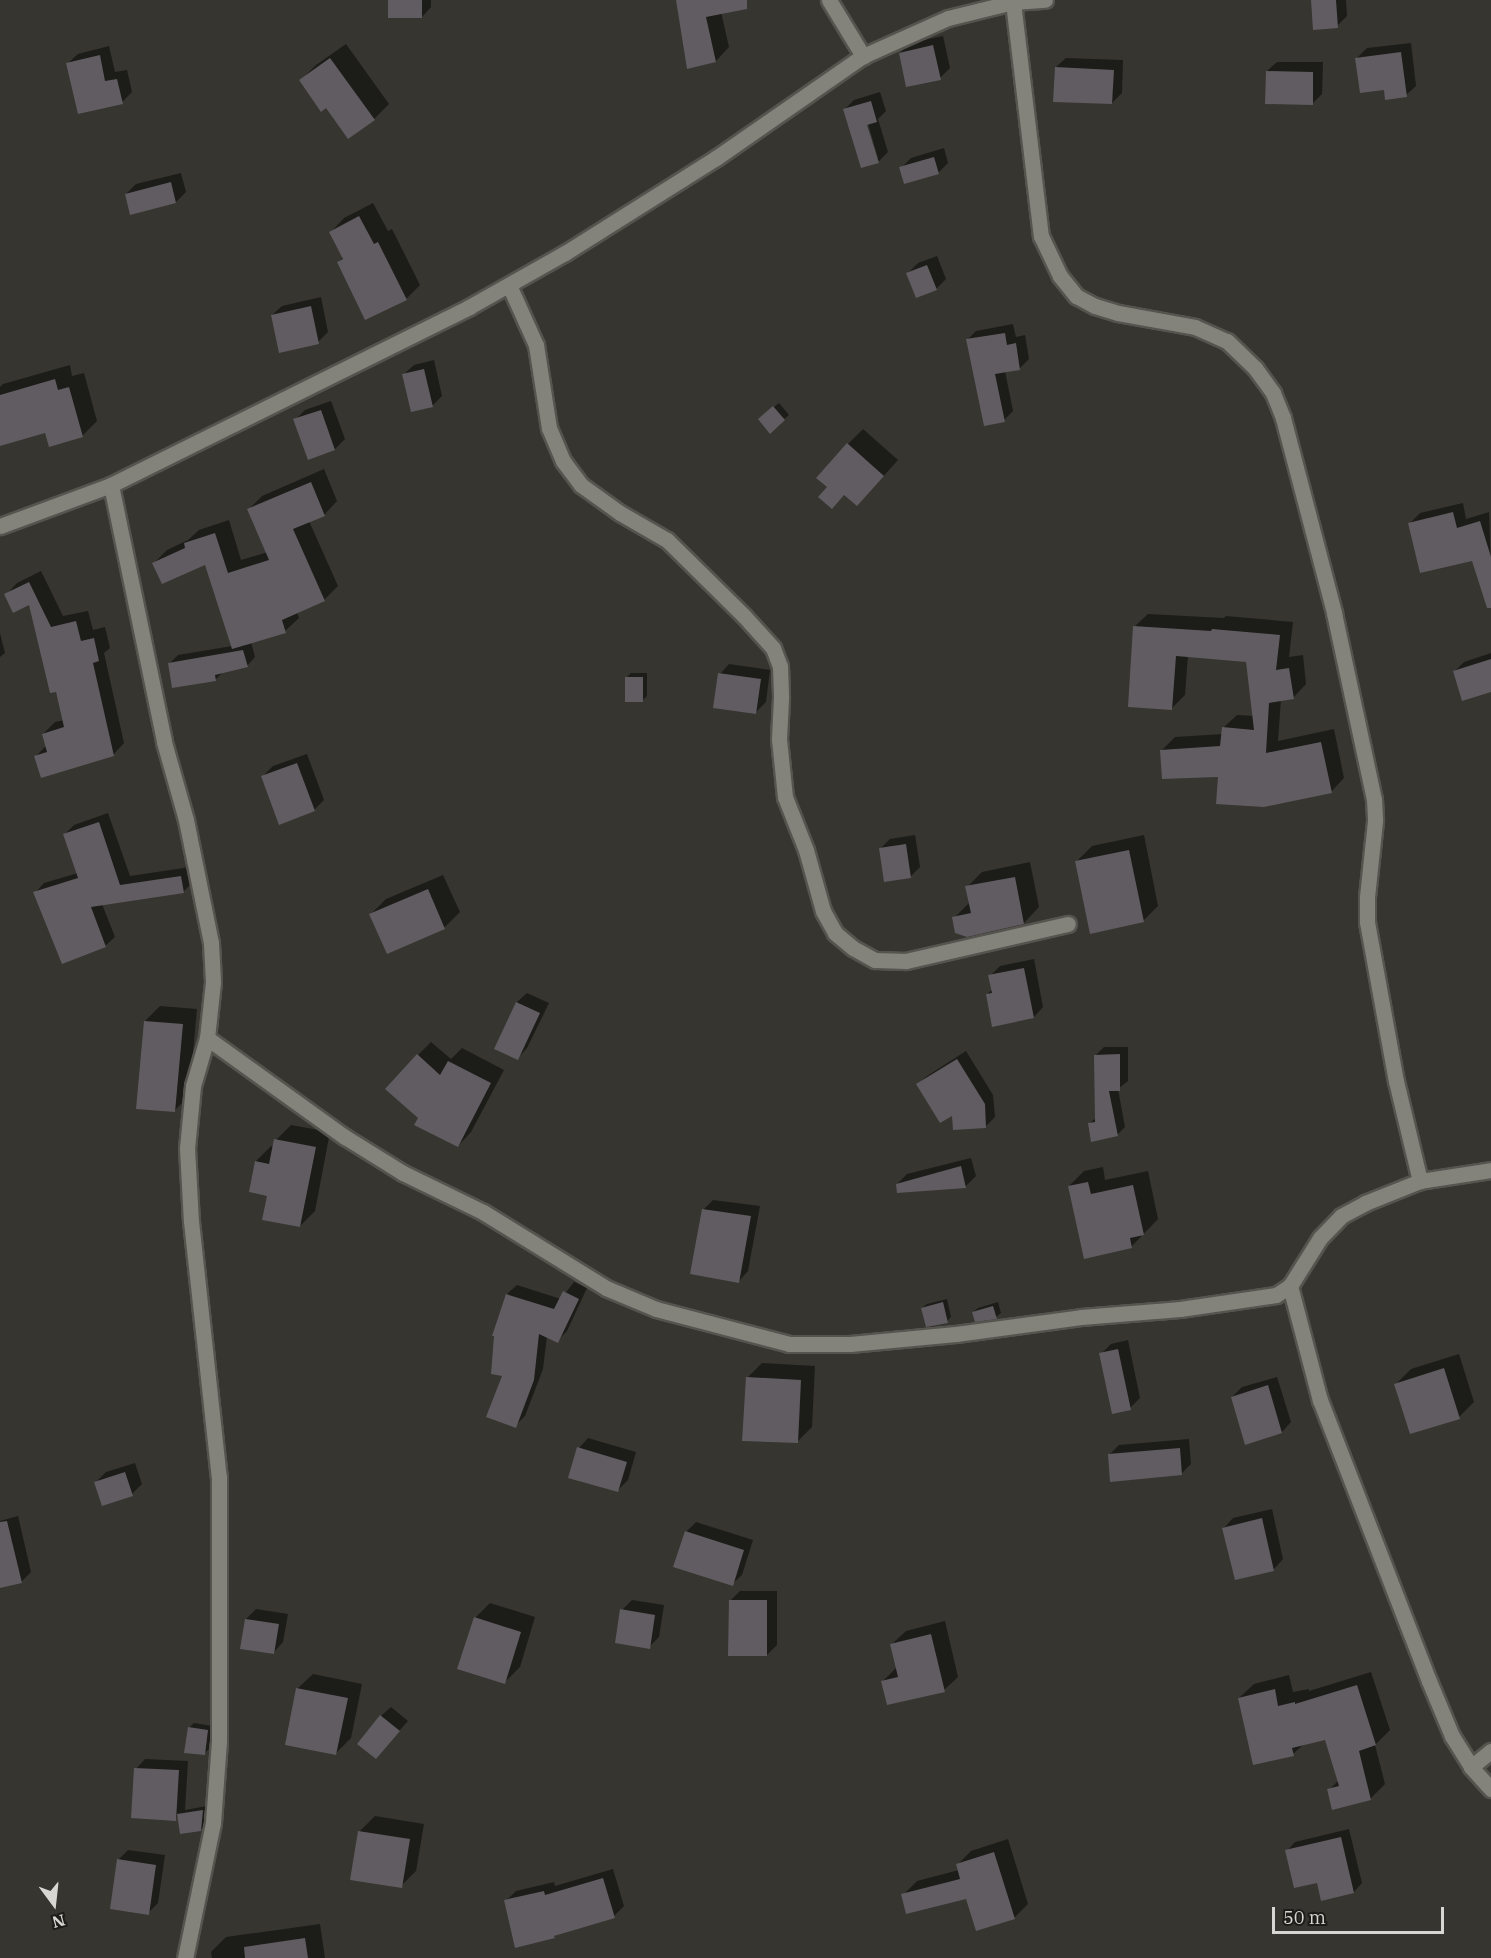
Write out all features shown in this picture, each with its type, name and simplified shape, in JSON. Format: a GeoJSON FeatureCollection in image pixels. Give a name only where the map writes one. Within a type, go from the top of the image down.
{"type":"FeatureCollection","features":[{"type":"Feature","properties":{"kind":"street"},"geometry":{"type":"LineString","coordinates":[[829,0],[863,56]]}},
{"type":"Feature","properties":{"kind":"street"},"geometry":{"type":"LineString","coordinates":[[0,526],[111,484],[338,373],[509,285],[565,253],[716,158],[863,56],[948,18],[1013,2],[1045,0]]}},
{"type":"Feature","properties":{"kind":"street"},"geometry":{"type":"LineString","coordinates":[[1013,2],[1041,237],[1060,276],[1076,296],[1095,306],[1118,313],[1195,327],[1227,341],[1256,368],[1273,393],[1283,418],[1334,613],[1374,799],[1375,821],[1367,897],[1367,922],[1396,1082],[1420,1181]]}},
{"type":"Feature","properties":{"kind":"street"},"geometry":{"type":"LineString","coordinates":[[509,285],[536,345],[549,428],[563,460],[581,485],[620,513],[666,540],[744,616],[772,648],[780,666],[779,739],[784,796],[806,850],[823,911],[835,933],[853,948],[875,960],[906,961],[1068,924]]}},
{"type":"Feature","properties":{"kind":"street"},"geometry":{"type":"LineString","coordinates":[[111,484],[164,742],[186,820],[211,943],[213,982],[207,1038],[193,1086],[187,1148],[191,1221],[219,1477],[219,1741],[213,1823],[185,1958]]}},
{"type":"Feature","properties":{"kind":"street"},"geometry":{"type":"LineString","coordinates":[[207,1038],[345,1137],[393,1167],[483,1212],[606,1288],[656,1310],[789,1344],[861,1343],[1081,1317],[1180,1309],[1276,1295],[1290,1286],[1320,1238],[1341,1216],[1365,1203],[1420,1181],[1491,1170]]}},
{"type":"Feature","properties":{"kind":"street"},"geometry":{"type":"LineString","coordinates":[[1290,1286],[1320,1400],[1379,1557],[1452,1736],[1471,1767],[1491,1790]]}},
{"type":"Feature","properties":{"kind":"street"},"geometry":{"type":"LineString","coordinates":[[1471,1767],[1491,1751]]}},
{"type":"Feature","properties":{"kind":"building"},"geometry":{"type":"Polygon","coordinates":[[[388,0],[422,0],[422,18],[388,18],[388,0]]]}},
{"type":"Feature","properties":{"kind":"building"},"geometry":{"type":"Polygon","coordinates":[[[676,0],[747,0],[747,9],[706,17],[716,62],[687,69],[676,0]]]}},
{"type":"Feature","properties":{"kind":"building"},"geometry":{"type":"Polygon","coordinates":[[[1311,0],[1336,0],[1338,28],[1313,30],[1311,0]]]}},
{"type":"Feature","properties":{"kind":"building"},"geometry":{"type":"Polygon","coordinates":[[[933,45],[941,80],[906,87],[899,53],[933,45]]]}},
{"type":"Feature","properties":{"kind":"building"},"geometry":{"type":"Polygon","coordinates":[[[1401,52],[1407,97],[1385,100],[1384,90],[1360,93],[1355,58],[1401,52]]]}},
{"type":"Feature","properties":{"kind":"building"},"geometry":{"type":"Polygon","coordinates":[[[100,55],[105,81],[117,79],[123,104],[78,114],[66,63],[100,55]]]}},
{"type":"Feature","properties":{"kind":"building"},"geometry":{"type":"Polygon","coordinates":[[[330,58],[375,120],[348,139],[326,108],[321,112],[299,80],[330,58]]]}},
{"type":"Feature","properties":{"kind":"building"},"geometry":{"type":"Polygon","coordinates":[[[1055,67],[1114,70],[1112,104],[1053,102],[1055,67]]]}},
{"type":"Feature","properties":{"kind":"building"},"geometry":{"type":"Polygon","coordinates":[[[1266,71],[1313,72],[1313,105],[1265,104],[1266,71]]]}},
{"type":"Feature","properties":{"kind":"building"},"geometry":{"type":"Polygon","coordinates":[[[871,101],[877,122],[867,125],[879,163],[861,168],[843,109],[871,101]]]}},
{"type":"Feature","properties":{"kind":"building"},"geometry":{"type":"Polygon","coordinates":[[[934,157],[939,174],[904,184],[899,167],[934,157]]]}},
{"type":"Feature","properties":{"kind":"building"},"geometry":{"type":"Polygon","coordinates":[[[171,182],[176,203],[130,215],[125,194],[171,182]]]}},
{"type":"Feature","properties":{"kind":"building"},"geometry":{"type":"Polygon","coordinates":[[[359,216],[374,244],[378,242],[407,300],[365,320],[337,262],[343,259],[329,232],[359,216]]]}},
{"type":"Feature","properties":{"kind":"building"},"geometry":{"type":"Polygon","coordinates":[[[927,265],[937,290],[916,298],[906,273],[927,265]]]}},
{"type":"Feature","properties":{"kind":"building"},"geometry":{"type":"Polygon","coordinates":[[[311,306],[319,344],[279,353],[271,315],[311,306]]]}},
{"type":"Feature","properties":{"kind":"building"},"geometry":{"type":"Polygon","coordinates":[[[1005,333],[1007,345],[1016,343],[1020,370],[995,374],[1005,422],[984,426],[966,339],[1005,333]]]}},
{"type":"Feature","properties":{"kind":"building"},"geometry":{"type":"Polygon","coordinates":[[[424,369],[433,407],[411,412],[402,374],[424,369]]]}},
{"type":"Feature","properties":{"kind":"building"},"geometry":{"type":"Polygon","coordinates":[[[55,379],[58,390],[69,387],[83,437],[49,447],[45,433],[0,446],[0,395],[55,379]]]}},
{"type":"Feature","properties":{"kind":"building"},"geometry":{"type":"Polygon","coordinates":[[[773,406],[785,420],[770,434],[758,419],[773,406]]]}},
{"type":"Feature","properties":{"kind":"building"},"geometry":{"type":"Polygon","coordinates":[[[321,410],[335,450],[308,460],[293,419],[321,410]]]}},
{"type":"Feature","properties":{"kind":"building"},"geometry":{"type":"Polygon","coordinates":[[[847,443],[884,476],[857,506],[844,495],[832,509],[818,497],[827,487],[816,478],[847,443]]]}},
{"type":"Feature","properties":{"kind":"building"},"geometry":{"type":"Polygon","coordinates":[[[311,482],[325,516],[293,529],[325,601],[282,620],[286,633],[232,649],[205,565],[162,584],[152,563],[185,548],[184,543],[215,533],[228,573],[269,560],[247,509],[311,482]]]}},
{"type":"Feature","properties":{"kind":"building"},"geometry":{"type":"Polygon","coordinates":[[[1453,512],[1457,528],[1480,521],[1491,557],[1491,608],[1487,608],[1472,561],[1420,573],[1408,523],[1453,512]]]}},
{"type":"Feature","properties":{"kind":"building"},"geometry":{"type":"Polygon","coordinates":[[[29,582],[51,627],[76,621],[81,641],[94,638],[99,661],[93,663],[114,756],[41,778],[34,756],[47,752],[42,734],[64,727],[56,692],[50,693],[29,605],[13,613],[4,594],[29,582]]]}},
{"type":"Feature","properties":{"kind":"building"},"geometry":{"type":"Polygon","coordinates":[[[1133,626],[1211,631],[1212,629],[1280,635],[1276,670],[1289,668],[1294,699],[1269,703],[1266,753],[1321,742],[1332,793],[1264,807],[1216,804],[1218,777],[1162,779],[1160,750],[1220,746],[1222,727],[1254,730],[1246,662],[1176,656],[1172,710],[1128,707],[1133,626]]]}},
{"type":"Feature","properties":{"kind":"building"},"geometry":{"type":"Polygon","coordinates":[[[243,650],[248,667],[215,675],[216,681],[172,688],[168,663],[243,650]]]}},
{"type":"Feature","properties":{"kind":"building"},"geometry":{"type":"Polygon","coordinates":[[[1491,659],[1491,692],[1462,701],[1453,671],[1491,659]]]}},
{"type":"Feature","properties":{"kind":"building"},"geometry":{"type":"Polygon","coordinates":[[[718,673],[761,679],[756,714],[713,708],[718,673]]]}},
{"type":"Feature","properties":{"kind":"building"},"geometry":{"type":"Polygon","coordinates":[[[625,677],[643,677],[643,702],[625,702],[625,677]]]}},
{"type":"Feature","properties":{"kind":"building"},"geometry":{"type":"Polygon","coordinates":[[[297,763],[315,811],[279,825],[261,776],[297,763]]]}},
{"type":"Feature","properties":{"kind":"building"},"geometry":{"type":"Polygon","coordinates":[[[99,822],[120,885],[181,876],[184,893],[91,907],[106,947],[62,964],[33,892],[78,878],[63,834],[99,822]]]}},
{"type":"Feature","properties":{"kind":"building"},"geometry":{"type":"Polygon","coordinates":[[[906,844],[911,878],[884,882],[879,848],[906,844]]]}},
{"type":"Feature","properties":{"kind":"building"},"geometry":{"type":"Polygon","coordinates":[[[1129,850],[1144,922],[1090,934],[1075,861],[1129,850]]]}},
{"type":"Feature","properties":{"kind":"building"},"geometry":{"type":"Polygon","coordinates":[[[1015,877],[1024,924],[967,937],[955,933],[952,917],[971,913],[965,886],[1015,877]]]}},
{"type":"Feature","properties":{"kind":"building"},"geometry":{"type":"Polygon","coordinates":[[[428,889],[445,929],[387,954],[369,914],[428,889]]]}},
{"type":"Feature","properties":{"kind":"building"},"geometry":{"type":"Polygon","coordinates":[[[1024,968],[1034,1018],[992,1027],[986,994],[992,993],[988,975],[1024,968]]]}},
{"type":"Feature","properties":{"kind":"building"},"geometry":{"type":"Polygon","coordinates":[[[516,1002],[540,1013],[518,1060],[494,1049],[516,1002]]]}},
{"type":"Feature","properties":{"kind":"building"},"geometry":{"type":"Polygon","coordinates":[[[144,1021],[183,1024],[175,1112],[136,1109],[144,1021]]]}},
{"type":"Feature","properties":{"kind":"building"},"geometry":{"type":"Polygon","coordinates":[[[417,1054],[440,1075],[448,1061],[491,1083],[458,1147],[414,1125],[418,1118],[385,1089],[417,1054]]]}},
{"type":"Feature","properties":{"kind":"building"},"geometry":{"type":"Polygon","coordinates":[[[1120,1054],[1120,1091],[1109,1091],[1118,1136],[1091,1142],[1088,1123],[1095,1122],[1094,1055],[1120,1054]]]}},
{"type":"Feature","properties":{"kind":"building"},"geometry":{"type":"Polygon","coordinates":[[[957,1059],[985,1104],[986,1128],[953,1130],[952,1116],[940,1123],[916,1084],[957,1059]]]}},
{"type":"Feature","properties":{"kind":"building"},"geometry":{"type":"Polygon","coordinates":[[[274,1139],[316,1147],[300,1227],[262,1220],[267,1196],[249,1192],[255,1161],[269,1164],[274,1139]]]}},
{"type":"Feature","properties":{"kind":"building"},"geometry":{"type":"Polygon","coordinates":[[[961,1166],[966,1188],[897,1193],[896,1184],[961,1166]]]}},
{"type":"Feature","properties":{"kind":"building"},"geometry":{"type":"Polygon","coordinates":[[[1088,1182],[1091,1194],[1133,1185],[1144,1235],[1130,1238],[1132,1248],[1084,1259],[1068,1186],[1088,1182]]]}},
{"type":"Feature","properties":{"kind":"building"},"geometry":{"type":"Polygon","coordinates":[[[702,1209],[751,1216],[739,1283],[690,1274],[702,1209]]]}},
{"type":"Feature","properties":{"kind":"building"},"geometry":{"type":"Polygon","coordinates":[[[563,1291],[579,1299],[558,1343],[539,1334],[534,1380],[516,1428],[486,1417],[502,1376],[491,1374],[494,1336],[492,1336],[506,1294],[554,1309],[563,1291]]]}},
{"type":"Feature","properties":{"kind":"building"},"geometry":{"type":"Polygon","coordinates":[[[943,1302],[948,1323],[926,1327],[921,1308],[943,1302]]]}},
{"type":"Feature","properties":{"kind":"building"},"geometry":{"type":"Polygon","coordinates":[[[993,1306],[997,1319],[975,1322],[972,1312],[993,1306]]]}},
{"type":"Feature","properties":{"kind":"building"},"geometry":{"type":"Polygon","coordinates":[[[1118,1349],[1131,1410],[1112,1414],[1099,1353],[1118,1349]]]}},
{"type":"Feature","properties":{"kind":"building"},"geometry":{"type":"Polygon","coordinates":[[[1444,1368],[1460,1419],[1410,1434],[1394,1384],[1444,1368]]]}},
{"type":"Feature","properties":{"kind":"building"},"geometry":{"type":"Polygon","coordinates":[[[746,1377],[801,1380],[798,1443],[742,1441],[746,1377]]]}},
{"type":"Feature","properties":{"kind":"building"},"geometry":{"type":"Polygon","coordinates":[[[1268,1385],[1282,1433],[1245,1445],[1231,1397],[1268,1385]]]}},
{"type":"Feature","properties":{"kind":"building"},"geometry":{"type":"Polygon","coordinates":[[[577,1447],[627,1462],[618,1492],[568,1478],[577,1447]]]}},
{"type":"Feature","properties":{"kind":"building"},"geometry":{"type":"Polygon","coordinates":[[[1180,1448],[1182,1475],[1110,1482],[1108,1454],[1180,1448]]]}},
{"type":"Feature","properties":{"kind":"building"},"geometry":{"type":"Polygon","coordinates":[[[125,1472],[133,1496],[102,1506],[94,1482],[125,1472]]]}},
{"type":"Feature","properties":{"kind":"building"},"geometry":{"type":"Polygon","coordinates":[[[1262,1518],[1274,1571],[1235,1580],[1222,1528],[1262,1518]]]}},
{"type":"Feature","properties":{"kind":"building"},"geometry":{"type":"Polygon","coordinates":[[[7,1521],[22,1583],[0,1588],[0,1522],[7,1521]]]}},
{"type":"Feature","properties":{"kind":"building"},"geometry":{"type":"Polygon","coordinates":[[[685,1531],[744,1550],[733,1586],[673,1567],[685,1531]]]}},
{"type":"Feature","properties":{"kind":"building"},"geometry":{"type":"Polygon","coordinates":[[[729,1600],[767,1600],[767,1656],[728,1656],[729,1600]]]}},
{"type":"Feature","properties":{"kind":"building"},"geometry":{"type":"Polygon","coordinates":[[[620,1609],[655,1615],[650,1649],[615,1643],[620,1609]]]}},
{"type":"Feature","properties":{"kind":"building"},"geometry":{"type":"Polygon","coordinates":[[[474,1617],[521,1632],[505,1684],[457,1669],[474,1617]]]}},
{"type":"Feature","properties":{"kind":"building"},"geometry":{"type":"Polygon","coordinates":[[[245,1619],[279,1624],[274,1654],[240,1649],[245,1619]]]}},
{"type":"Feature","properties":{"kind":"building"},"geometry":{"type":"Polygon","coordinates":[[[931,1634],[945,1692],[887,1705],[881,1681],[898,1677],[890,1644],[931,1634]]]}},
{"type":"Feature","properties":{"kind":"building"},"geometry":{"type":"Polygon","coordinates":[[[1357,1685],[1376,1745],[1359,1751],[1371,1800],[1332,1810],[1327,1789],[1339,1786],[1325,1740],[1292,1748],[1294,1756],[1253,1765],[1238,1698],[1275,1689],[1278,1706],[1295,1702],[1295,1704],[1357,1685]]]}},
{"type":"Feature","properties":{"kind":"building"},"geometry":{"type":"Polygon","coordinates":[[[296,1688],[348,1698],[336,1755],[285,1745],[296,1688]]]}},
{"type":"Feature","properties":{"kind":"building"},"geometry":{"type":"Polygon","coordinates":[[[380,1715],[400,1731],[376,1759],[357,1744],[380,1715]]]}},
{"type":"Feature","properties":{"kind":"building"},"geometry":{"type":"Polygon","coordinates":[[[188,1727],[208,1730],[205,1755],[184,1753],[188,1727]]]}},
{"type":"Feature","properties":{"kind":"building"},"geometry":{"type":"Polygon","coordinates":[[[134,1768],[179,1770],[176,1821],[131,1818],[134,1768]]]}},
{"type":"Feature","properties":{"kind":"building"},"geometry":{"type":"Polygon","coordinates":[[[203,1810],[201,1831],[180,1834],[177,1814],[203,1810]]]}},
{"type":"Feature","properties":{"kind":"building"},"geometry":{"type":"Polygon","coordinates":[[[358,1831],[410,1839],[402,1888],[350,1880],[358,1831]]]}},
{"type":"Feature","properties":{"kind":"building"},"geometry":{"type":"Polygon","coordinates":[[[1341,1837],[1354,1893],[1321,1901],[1317,1883],[1294,1888],[1285,1850],[1341,1837]]]}},
{"type":"Feature","properties":{"kind":"building"},"geometry":{"type":"Polygon","coordinates":[[[994,1852],[1015,1919],[976,1931],[966,1899],[906,1914],[901,1894],[960,1879],[956,1864],[994,1852]]]}},
{"type":"Feature","properties":{"kind":"building"},"geometry":{"type":"Polygon","coordinates":[[[117,1859],[156,1865],[149,1915],[110,1909],[117,1859]]]}},
{"type":"Feature","properties":{"kind":"building"},"geometry":{"type":"Polygon","coordinates":[[[603,1878],[615,1918],[554,1936],[555,1938],[515,1948],[504,1900],[544,1891],[545,1895],[603,1878]]]}},
{"type":"Feature","properties":{"kind":"building"},"geometry":{"type":"Polygon","coordinates":[[[305,1938],[308,1958],[245,1958],[244,1947],[305,1938]]]}}]}
